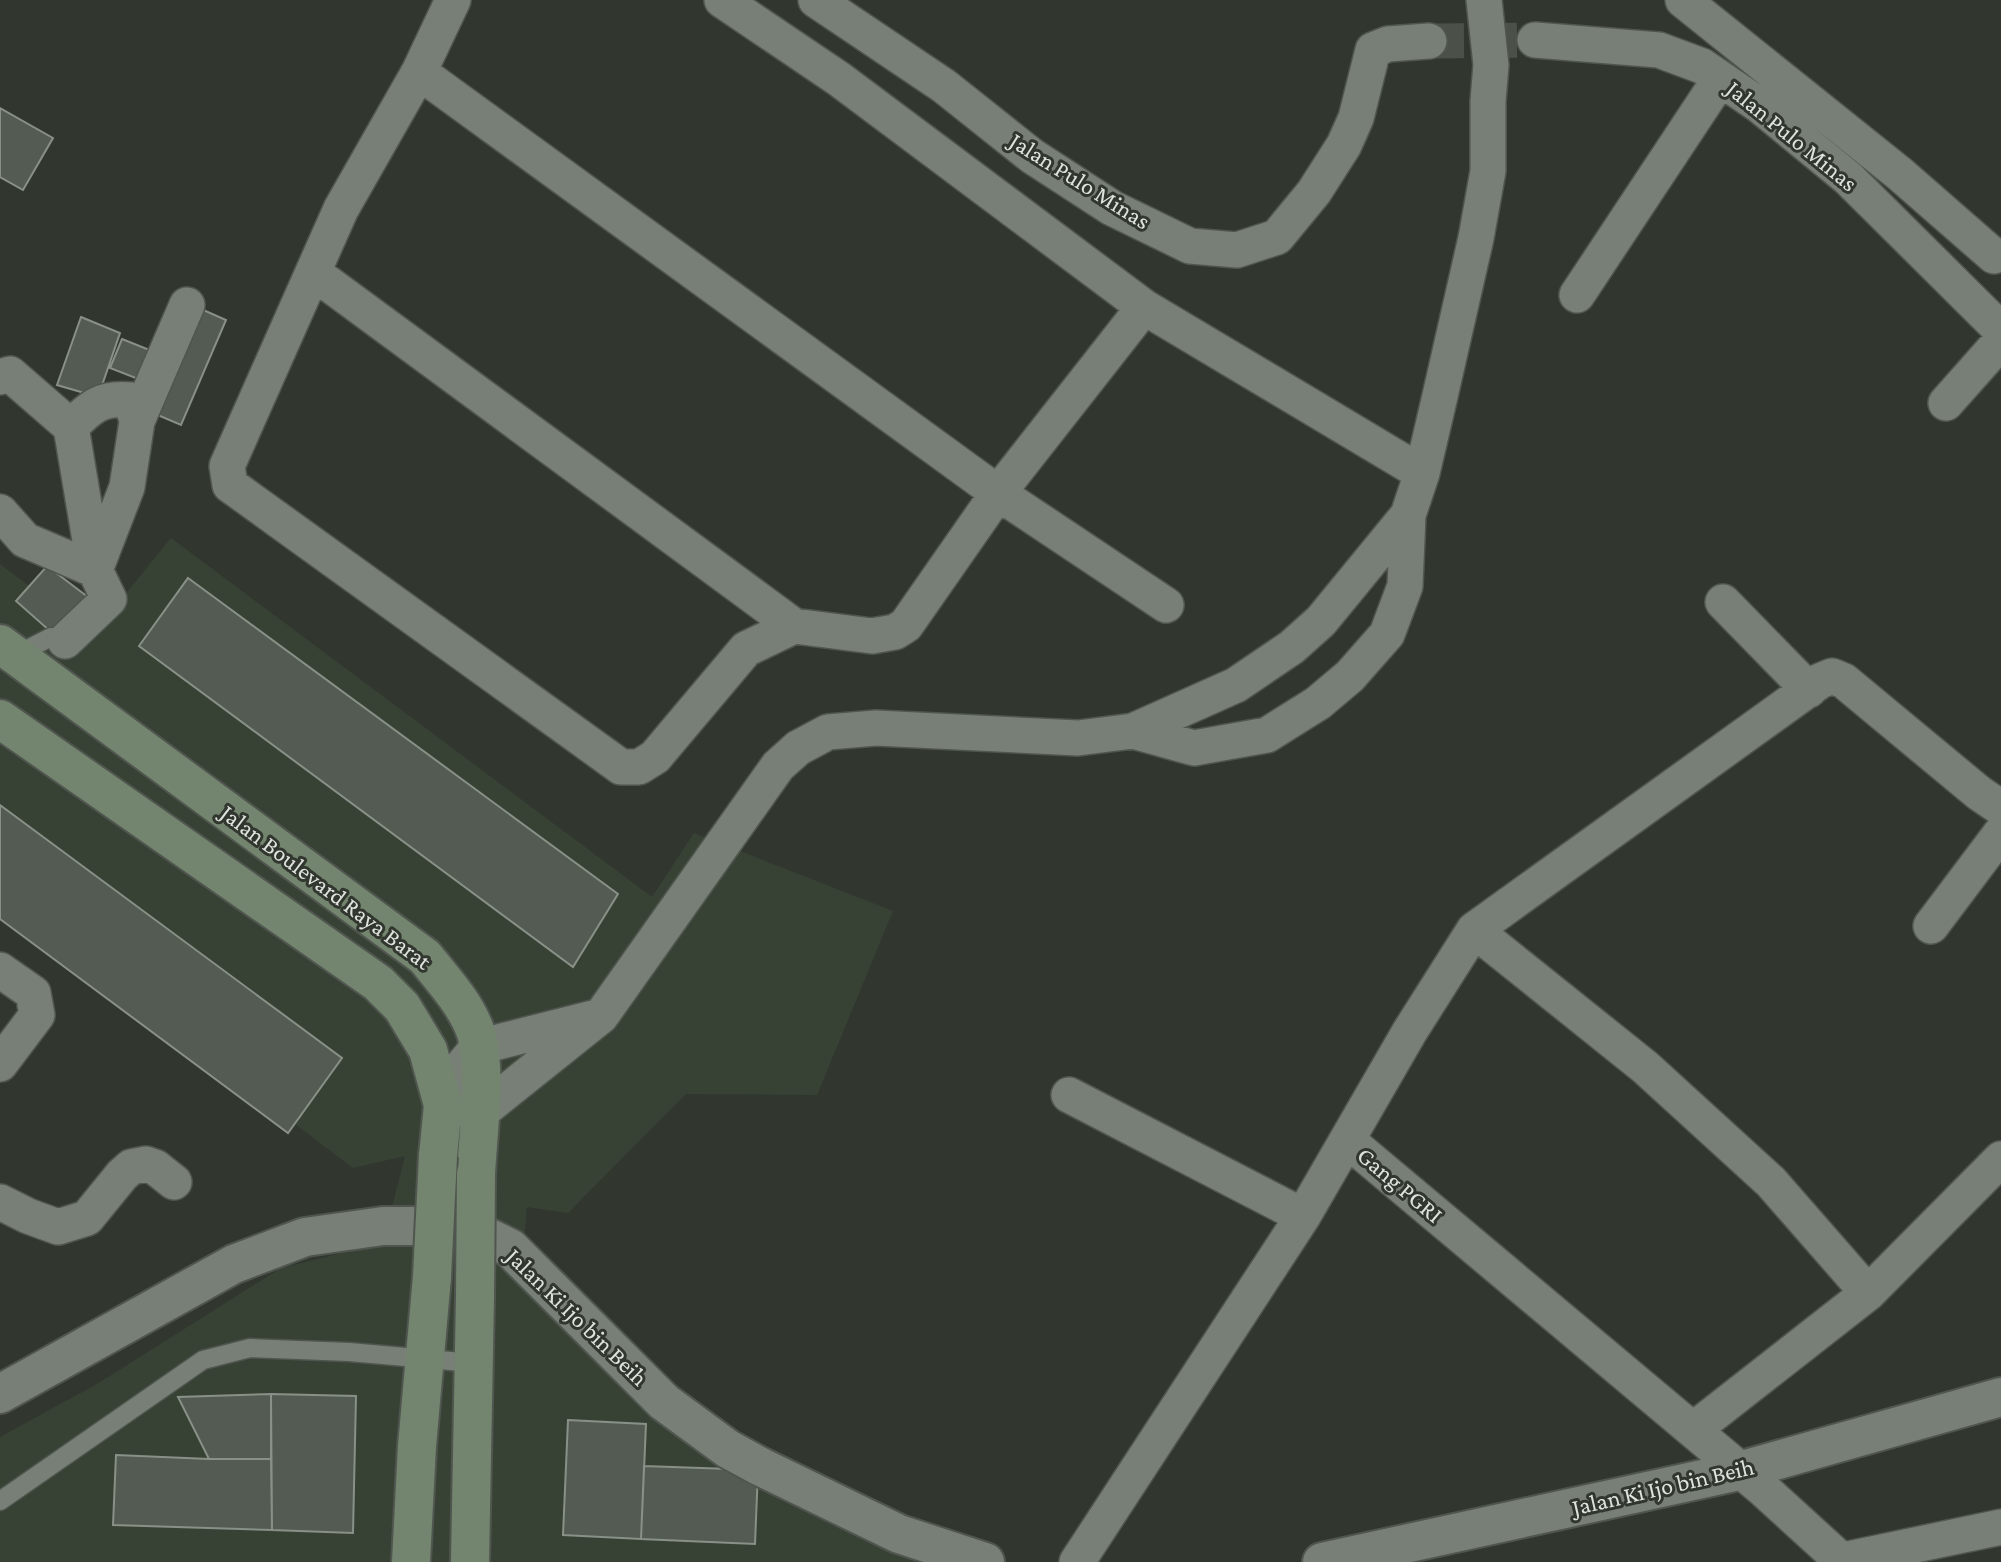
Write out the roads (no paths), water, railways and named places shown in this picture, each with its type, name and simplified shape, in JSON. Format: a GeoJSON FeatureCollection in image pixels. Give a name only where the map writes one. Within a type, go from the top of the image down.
{"type":"FeatureCollection","features":[{"type":"Feature","properties":{"kind":"main road","name":"Jalan Boulevard Raya Barat"},"geometry":{"type":"LineString","coordinates":[[8,649],[425,957],[461,1003],[476,1034],[480,1052],[481,1112],[476,1174],[470,1562]]}},
{"type":"Feature","properties":{"kind":"main road","name":"Jalan Boulevard Raya Barat"},"geometry":{"type":"LineString","coordinates":[[0,719],[378,983],[402,1007],[428,1050],[443,1105],[426,1359],[417,1446],[411,1562]]}},
{"type":"Feature","properties":{"kind":"main road"},"geometry":{"type":"LineString","coordinates":[[77,774],[111,727]]}},
{"type":"Feature","properties":{"kind":"main road"},"geometry":{"type":"LineString","coordinates":[[417,1446],[472,1446]]}},
{"type":"Feature","properties":{"kind":"street"},"geometry":{"type":"LineString","coordinates":[[453,0],[419,72],[341,209],[227,467],[230,485],[621,767],[639,767],[655,757],[746,649],[794,626]]}},
{"type":"Feature","properties":{"kind":"street"},"geometry":{"type":"LineString","coordinates":[[722,0],[839,79],[1144,307],[1422,473]]}},
{"type":"Feature","properties":{"kind":"street","name":"Jalan Pulo Minas"},"geometry":{"type":"LineString","coordinates":[[816,0],[944,86],[1032,156],[1112,208],[1190,246],[1237,250],[1277,237],[1314,192],[1344,145],[1356,118],[1373,50],[1388,44],[1429,41]]}},
{"type":"Feature","properties":{"kind":"street"},"geometry":{"type":"LineString","coordinates":[[1133,731],[1194,748],[1267,736],[1318,703],[1350,676],[1387,634],[1405,586],[1408,515],[1422,473],[1473,252],[1488,171],[1488,101],[1492,65],[1484,0]]}},
{"type":"Feature","properties":{"kind":"street"},"geometry":{"type":"LineString","coordinates":[[1683,0],[1900,174],[1994,256]]}},
{"type":"Feature","properties":{"kind":"street","name":"Jalan Pulo Minas"},"geometry":{"type":"LineString","coordinates":[[1535,40],[1659,50],[1702,66],[1759,106],[1848,178],[2001,330]]}},
{"type":"Feature","properties":{"kind":"street"},"geometry":{"type":"LineString","coordinates":[[419,72],[998,494],[1166,605]]}},
{"type":"Feature","properties":{"kind":"street"},"geometry":{"type":"LineString","coordinates":[[1577,295],[1720,79]]}},
{"type":"Feature","properties":{"kind":"street"},"geometry":{"type":"LineString","coordinates":[[314,273],[794,626],[872,636],[895,632],[906,625],[998,494],[1144,307]]}},
{"type":"Feature","properties":{"kind":"street"},"geometry":{"type":"LineString","coordinates":[[95,570],[127,487],[138,421],[187,305]]}},
{"type":"Feature","properties":{"kind":"street"},"geometry":{"type":"LineString","coordinates":[[1946,403],[2001,341]]}},
{"type":"Feature","properties":{"kind":"street"},"geometry":{"type":"LineString","coordinates":[[0,377],[10,374],[71,427],[95,570],[109,599],[65,641]]}},
{"type":"Feature","properties":{"kind":"street"},"geometry":{"type":"LineString","coordinates":[[71,427],[88,410],[111,398],[131,400],[138,421]]}},
{"type":"Feature","properties":{"kind":"street"},"geometry":{"type":"LineString","coordinates":[[0,512],[25,540],[95,570]]}},
{"type":"Feature","properties":{"kind":"street"},"geometry":{"type":"LineString","coordinates":[[601,1016],[478,1047],[449,1082],[443,1105],[481,1112],[601,1016],[778,766],[797,748],[828,732],[876,728],[1077,738],[1133,731],[1236,685],[1292,647],[1321,621],[1408,515]]}},
{"type":"Feature","properties":{"kind":"street"},"geometry":{"type":"LineString","coordinates":[[1723,602],[1809,690]]}},
{"type":"Feature","properties":{"kind":"street"},"geometry":{"type":"LineString","coordinates":[[1347,1140],[1410,1031],[1474,930],[1832,676],[1844,681],[1979,793],[2001,808]]}},
{"type":"Feature","properties":{"kind":"street"},"geometry":{"type":"LineString","coordinates":[[1931,926],[2001,833]]}},
{"type":"Feature","properties":{"kind":"street"},"geometry":{"type":"LineString","coordinates":[[1474,930],[1645,1067],[1761,1174],[1868,1293]]}},
{"type":"Feature","properties":{"kind":"street"},"geometry":{"type":"LineString","coordinates":[[0,970],[33,993],[37,1015],[0,1064]]}},
{"type":"Feature","properties":{"kind":"street"},"geometry":{"type":"LineString","coordinates":[[1069,1095],[1303,1216]]}},
{"type":"Feature","properties":{"kind":"street","name":"Gang PGRI"},"geometry":{"type":"LineString","coordinates":[[1077,1562],[1303,1216],[1347,1140],[1763,1489],[1839,1561]]}},
{"type":"Feature","properties":{"kind":"street"},"geometry":{"type":"LineString","coordinates":[[1693,1430],[1868,1293],[2001,1159]]}},
{"type":"Feature","properties":{"kind":"street"},"geometry":{"type":"LineString","coordinates":[[0,1202],[58,1227],[86,1218],[131,1167],[145,1164],[155,1167],[174,1182]]}},
{"type":"Feature","properties":{"kind":"street","name":"Jalan Ki Ijo bin Beih"},"geometry":{"type":"LineString","coordinates":[[0,1394],[234,1264],[305,1237],[383,1226],[465,1226],[510,1248],[664,1402],[728,1449],[900,1534],[985,1562]]}},
{"type":"Feature","properties":{"kind":"street","name":"Jalan Ki Ijo bin Beih"},"geometry":{"type":"LineString","coordinates":[[1322,1562],[1739,1471],[2001,1397]]}},
{"type":"Feature","properties":{"kind":"street"},"geometry":{"type":"LineString","coordinates":[[1839,1561],[2001,1527]]}},
{"type":"Feature","properties":{"kind":"lane"},"geometry":{"type":"LineString","coordinates":[[8,649],[51,637],[65,641]]}},
{"type":"Feature","properties":{"kind":"lane"},"geometry":{"type":"LineString","coordinates":[[0,1501],[203,1360],[250,1348],[349,1352],[473,1363]]}},
{"type":"Feature","properties":{"kind":"tunnel"},"geometry":{"type":"LineString","coordinates":[[1429,41],[1535,40]]}}]}
